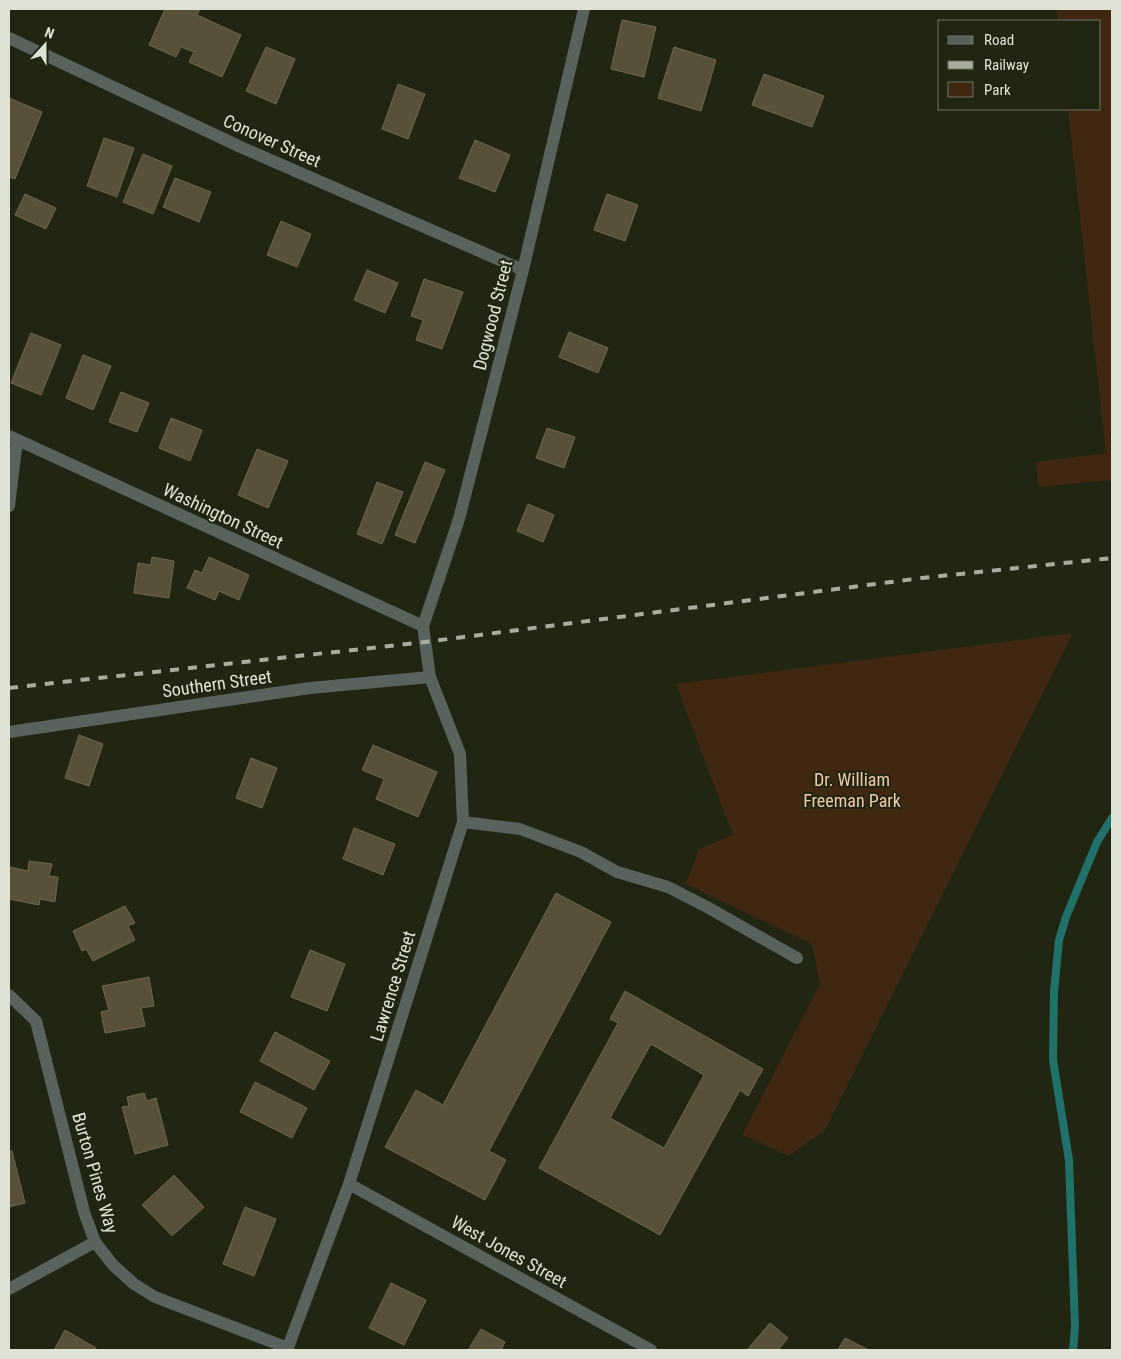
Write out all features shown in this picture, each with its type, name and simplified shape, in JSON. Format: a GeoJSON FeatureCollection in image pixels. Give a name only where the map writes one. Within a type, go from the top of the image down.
{"type":"FeatureCollection","features":[{"type":"Feature","properties":{"kind":"street","name":"Dogwood Street"},"geometry":{"type":"LineString","coordinates":[[423,626],[459,519],[523,270],[584,9]]}},
{"type":"Feature","properties":{"kind":"street","name":"Conover Street"},"geometry":{"type":"LineString","coordinates":[[9,38],[245,149],[523,270]]}},
{"type":"Feature","properties":{"kind":"street","name":"Washington Street"},"geometry":{"type":"LineString","coordinates":[[13,438],[423,626]]}},
{"type":"Feature","properties":{"kind":"street"},"geometry":{"type":"LineString","coordinates":[[9,506],[13,438]]}},
{"type":"Feature","properties":{"kind":"street","name":"Lawrence Street"},"geometry":{"type":"LineString","coordinates":[[288,1349],[350,1184],[462,822],[460,754],[430,677],[423,626]]}},
{"type":"Feature","properties":{"kind":"street","name":"Southern Street"},"geometry":{"type":"LineString","coordinates":[[9,732],[310,688],[430,677]]}},
{"type":"Feature","properties":{"kind":"street"},"geometry":{"type":"LineString","coordinates":[[462,822],[520,830],[581,852],[617,872],[668,887],[797,958]]}},
{"type":"Feature","properties":{"kind":"street","name":"Burton Pines Way"},"geometry":{"type":"LineString","coordinates":[[9,995],[36,1021],[84,1212],[95,1242],[113,1265],[134,1284],[155,1297],[288,1349]]}},
{"type":"Feature","properties":{"kind":"street","name":"West Jones Street"},"geometry":{"type":"LineString","coordinates":[[350,1184],[651,1350]]}},
{"type":"Feature","properties":{"kind":"street"},"geometry":{"type":"LineString","coordinates":[[9,1290],[95,1242]]}},
{"type":"Feature","properties":{"kind":"green space"},"geometry":{"type":"Polygon","coordinates":[[[1057,9],[1112,9],[1112,480],[1038,487],[1036,462],[1106,453],[1068,110],[1101,110],[1101,20],[1058,20],[1057,9]]]}},
{"type":"Feature","properties":{"kind":"green space","name":"Dr. William Freeman Park"},"geometry":{"type":"Polygon","coordinates":[[[1073,633],[825,1130],[789,1156],[742,1135],[820,984],[812,944],[686,884],[699,849],[733,835],[676,684],[1073,633]]]}},
{"type":"Feature","properties":{"kind":"building"},"geometry":{"type":"Polygon","coordinates":[[[165,9],[200,9],[197,15],[241,35],[222,77],[189,62],[194,52],[181,47],[176,57],[149,45],[165,9]]]}},
{"type":"Feature","properties":{"kind":"building"},"geometry":{"type":"Polygon","coordinates":[[[622,20],[656,27],[644,77],[611,69],[622,20]]]}},
{"type":"Feature","properties":{"kind":"building"},"geometry":{"type":"Polygon","coordinates":[[[266,47],[295,59],[276,104],[246,91],[266,47]]]}},
{"type":"Feature","properties":{"kind":"building"},"geometry":{"type":"Polygon","coordinates":[[[674,47],[716,60],[701,111],[658,98],[674,47]]]}},
{"type":"Feature","properties":{"kind":"building"},"geometry":{"type":"Polygon","coordinates":[[[764,74],[824,96],[812,127],[752,105],[764,74]]]}},
{"type":"Feature","properties":{"kind":"building"},"geometry":{"type":"Polygon","coordinates":[[[398,84],[425,94],[408,139],[382,129],[398,84]]]}},
{"type":"Feature","properties":{"kind":"building"},"geometry":{"type":"Polygon","coordinates":[[[9,98],[42,112],[15,179],[9,177],[9,98]]]}},
{"type":"Feature","properties":{"kind":"building"},"geometry":{"type":"Polygon","coordinates":[[[104,138],[134,148],[117,197],[87,186],[104,138]]]}},
{"type":"Feature","properties":{"kind":"building"},"geometry":{"type":"Polygon","coordinates":[[[475,140],[510,155],[495,192],[459,178],[475,140]]]}},
{"type":"Feature","properties":{"kind":"building"},"geometry":{"type":"Polygon","coordinates":[[[143,154],[172,166],[153,214],[123,202],[143,154]]]}},
{"type":"Feature","properties":{"kind":"building"},"geometry":{"type":"Polygon","coordinates":[[[175,178],[211,192],[199,222],[163,207],[175,178]]]}},
{"type":"Feature","properties":{"kind":"building"},"geometry":{"type":"Polygon","coordinates":[[[25,194],[56,208],[46,229],[15,215],[25,194]]]}},
{"type":"Feature","properties":{"kind":"building"},"geometry":{"type":"Polygon","coordinates":[[[607,194],[638,205],[625,241],[594,230],[607,194]]]}},
{"type":"Feature","properties":{"kind":"building"},"geometry":{"type":"Polygon","coordinates":[[[281,221],[311,234],[297,267],[267,255],[281,221]]]}},
{"type":"Feature","properties":{"kind":"building"},"geometry":{"type":"Polygon","coordinates":[[[367,270],[398,283],[385,313],[354,300],[367,270]]]}},
{"type":"Feature","properties":{"kind":"building"},"geometry":{"type":"Polygon","coordinates":[[[424,279],[463,292],[442,349],[416,340],[423,320],[411,316],[424,279]]]}},
{"type":"Feature","properties":{"kind":"building"},"geometry":{"type":"Polygon","coordinates":[[[569,332],[608,348],[598,373],[559,357],[569,332]]]}},
{"type":"Feature","properties":{"kind":"building"},"geometry":{"type":"Polygon","coordinates":[[[31,333],[61,345],[41,395],[11,383],[31,333]]]}},
{"type":"Feature","properties":{"kind":"building"},"geometry":{"type":"Polygon","coordinates":[[[83,355],[111,366],[93,410],[66,398],[83,355]]]}},
{"type":"Feature","properties":{"kind":"building"},"geometry":{"type":"Polygon","coordinates":[[[121,392],[149,403],[137,432],[109,422],[121,392]]]}},
{"type":"Feature","properties":{"kind":"building"},"geometry":{"type":"Polygon","coordinates":[[[171,418],[202,430],[190,461],[159,448],[171,418]]]}},
{"type":"Feature","properties":{"kind":"building"},"geometry":{"type":"Polygon","coordinates":[[[547,428],[575,437],[564,468],[536,458],[547,428]]]}},
{"type":"Feature","properties":{"kind":"building"},"geometry":{"type":"Polygon","coordinates":[[[257,449],[288,461],[268,508],[238,495],[257,449]]]}},
{"type":"Feature","properties":{"kind":"building"},"geometry":{"type":"Polygon","coordinates":[[[425,462],[445,470],[415,543],[395,535],[425,462]]]}},
{"type":"Feature","properties":{"kind":"building"},"geometry":{"type":"Polygon","coordinates":[[[377,482],[403,492],[382,544],[357,534],[377,482]]]}},
{"type":"Feature","properties":{"kind":"building"},"geometry":{"type":"Polygon","coordinates":[[[528,504],[554,515],[543,542],[517,531],[528,504]]]}},
{"type":"Feature","properties":{"kind":"building"},"geometry":{"type":"Polygon","coordinates":[[[152,557],[174,561],[169,598],[134,593],[138,563],[151,565],[152,557]]]}},
{"type":"Feature","properties":{"kind":"building"},"geometry":{"type":"Polygon","coordinates":[[[209,557],[249,575],[239,600],[219,591],[215,600],[187,588],[195,570],[202,573],[209,557]]]}},
{"type":"Feature","properties":{"kind":"building"},"geometry":{"type":"Polygon","coordinates":[[[79,735],[103,744],[89,786],[65,778],[79,735]]]}},
{"type":"Feature","properties":{"kind":"building"},"geometry":{"type":"Polygon","coordinates":[[[373,745],[437,772],[418,817],[376,799],[384,779],[362,770],[373,745]]]}},
{"type":"Feature","properties":{"kind":"building"},"geometry":{"type":"Polygon","coordinates":[[[251,758],[277,768],[262,808],[236,798],[251,758]]]}},
{"type":"Feature","properties":{"kind":"building"},"geometry":{"type":"Polygon","coordinates":[[[354,828],[395,844],[383,875],[343,859],[354,828]]]}},
{"type":"Feature","properties":{"kind":"building"},"geometry":{"type":"Polygon","coordinates":[[[29,861],[52,864],[49,876],[58,877],[55,902],[40,899],[39,905],[9,899],[9,867],[28,871],[29,861]]]}},
{"type":"Feature","properties":{"kind":"building"},"geometry":{"type":"Polygon","coordinates":[[[556,893],[611,922],[489,1151],[506,1160],[485,1200],[385,1147],[416,1090],[443,1105],[556,893]]]}},
{"type":"Feature","properties":{"kind":"building"},"geometry":{"type":"Polygon","coordinates":[[[125,906],[135,923],[128,926],[135,940],[93,961],[86,949],[82,951],[73,931],[125,906]]]}},
{"type":"Feature","properties":{"kind":"building"},"geometry":{"type":"Polygon","coordinates":[[[310,950],[345,964],[327,1011],[291,997],[310,950]]]}},
{"type":"Feature","properties":{"kind":"building"},"geometry":{"type":"Polygon","coordinates":[[[149,977],[154,1006],[141,1008],[145,1026],[105,1033],[101,1012],[109,1010],[102,986],[149,977]]]}},
{"type":"Feature","properties":{"kind":"building"},"geometry":{"type":"Polygon","coordinates":[[[625,991],[763,1069],[748,1096],[740,1090],[660,1235],[539,1168],[618,1023],[610,1019],[625,991]],[[651,1044],[610,1118],[664,1148],[704,1075],[651,1044]]]}},
{"type":"Feature","properties":{"kind":"building"},"geometry":{"type":"Polygon","coordinates":[[[275,1032],[330,1061],[314,1090],[260,1061],[275,1032]]]}},
{"type":"Feature","properties":{"kind":"building"},"geometry":{"type":"Polygon","coordinates":[[[255,1082],[307,1108],[292,1138],[240,1112],[255,1082]]]}},
{"type":"Feature","properties":{"kind":"building"},"geometry":{"type":"Polygon","coordinates":[[[144,1093],[147,1101],[156,1098],[168,1145],[135,1154],[122,1107],[129,1106],[127,1097],[144,1093]]]}},
{"type":"Feature","properties":{"kind":"building"},"geometry":{"type":"Polygon","coordinates":[[[9,1151],[12,1151],[25,1203],[9,1207],[9,1151]]]}},
{"type":"Feature","properties":{"kind":"building"},"geometry":{"type":"Polygon","coordinates":[[[174,1175],[204,1207],[172,1236],[142,1205],[174,1175]]]}},
{"type":"Feature","properties":{"kind":"building"},"geometry":{"type":"Polygon","coordinates":[[[245,1207],[276,1219],[254,1276],[223,1264],[245,1207]]]}},
{"type":"Feature","properties":{"kind":"building"},"geometry":{"type":"Polygon","coordinates":[[[391,1283],[426,1300],[404,1345],[369,1328],[391,1283]]]}},
{"type":"Feature","properties":{"kind":"building"},"geometry":{"type":"Polygon","coordinates":[[[770,1323],[788,1338],[778,1350],[747,1350],[770,1323]]]}},
{"type":"Feature","properties":{"kind":"building"},"geometry":{"type":"Polygon","coordinates":[[[481,1329],[505,1342],[501,1350],[468,1350],[481,1329]]]}},
{"type":"Feature","properties":{"kind":"building"},"geometry":{"type":"Polygon","coordinates":[[[65,1330],[96,1348],[95,1350],[54,1350],[65,1330]]]}},
{"type":"Feature","properties":{"kind":"building"},"geometry":{"type":"Polygon","coordinates":[[[845,1338],[869,1350],[838,1350],[845,1338]]]}},
{"type":"Feature","properties":{"kind":"waterway"},"geometry":{"type":"LineString","coordinates":[[1073,1350],[1075,1327],[1069,1160],[1053,1060],[1054,992],[1059,940],[1066,917],[1097,842],[1112,818]]}},
{"type":"Feature","properties":{"kind":"railway"},"geometry":{"type":"LineString","coordinates":[[9,688],[425,642],[922,578],[1112,558]]}}]}
